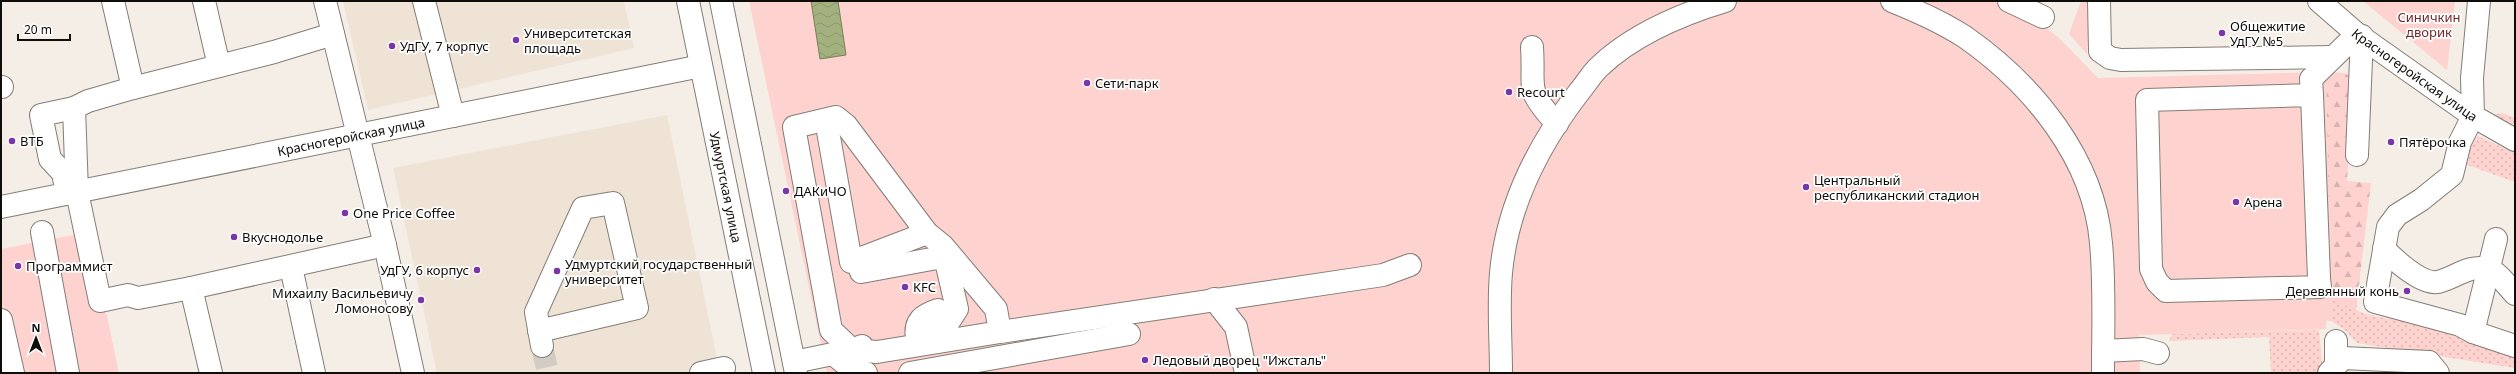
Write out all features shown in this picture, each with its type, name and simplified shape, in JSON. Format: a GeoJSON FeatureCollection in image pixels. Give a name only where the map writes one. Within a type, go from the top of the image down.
{"type":"FeatureCollection","features":[{"type":"Feature","properties":{"kind":"street"},"geometry":{"type":"LineString","coordinates":[[113,1],[133,88]]}},
{"type":"Feature","properties":{"kind":"street"},"geometry":{"type":"LineString","coordinates":[[204,1],[218,66]]}},
{"type":"Feature","properties":{"kind":"street"},"geometry":{"type":"LineString","coordinates":[[325,1],[385,245],[413,373]]}},
{"type":"Feature","properties":{"kind":"street"},"geometry":{"type":"LineString","coordinates":[[424,1],[453,116]]}},
{"type":"Feature","properties":{"kind":"street","name":"Удмуртская улица"},"geometry":{"type":"LineString","coordinates":[[688,1],[764,373]]}},
{"type":"Feature","properties":{"kind":"street"},"geometry":{"type":"LineString","coordinates":[[721,1],[795,368],[878,338],[918,338],[1000,332],[1098,319],[1214,299],[1383,275],[1410,266]]}},
{"type":"Feature","properties":{"kind":"street"},"geometry":{"type":"LineString","coordinates":[[1500,373],[1501,272],[1514,209],[1537,155],[1557,124],[1599,66],[1626,46],[1672,22],[1726,1]]}},
{"type":"Feature","properties":{"kind":"street"},"geometry":{"type":"LineString","coordinates":[[1892,1],[1952,29],[1995,60],[2040,107],[2061,133],[2077,162],[2092,200],[2101,242],[2103,373]]}},
{"type":"Feature","properties":{"kind":"street"},"geometry":{"type":"LineString","coordinates":[[2009,1],[2043,17]]}},
{"type":"Feature","properties":{"kind":"street"},"geometry":{"type":"LineString","coordinates":[[2099,1],[2100,51],[2110,58],[2121,60],[2332,57]]}},
{"type":"Feature","properties":{"kind":"street","name":"Красногеройская улица"},"geometry":{"type":"LineString","coordinates":[[2319,1],[2360,35],[2472,116],[2515,140]]}},
{"type":"Feature","properties":{"kind":"street"},"geometry":{"type":"LineString","coordinates":[[2479,1],[2472,78],[2472,116],[2460,142],[2452,174],[2421,200],[2396,215],[2388,227],[2375,302],[2460,325],[2472,332],[2515,346]]}},
{"type":"Feature","properties":{"kind":"street"},"geometry":{"type":"LineString","coordinates":[[333,34],[133,88],[88,101],[74,108],[41,114],[50,159],[63,173],[72,193],[100,301],[128,295],[138,298],[191,288],[385,245]]}},
{"type":"Feature","properties":{"kind":"street"},"geometry":{"type":"LineString","coordinates":[[2312,95],[2147,100],[2152,269],[2157,282],[2166,290],[2320,287],[2312,95],[2311,79],[2332,57],[2360,35]]}},
{"type":"Feature","properties":{"kind":"street"},"geometry":{"type":"LineString","coordinates":[[2357,155],[2360,35]]}},
{"type":"Feature","properties":{"kind":"street"},"geometry":{"type":"LineString","coordinates":[[1532,47],[1531,87],[1535,98],[1557,124]]}},
{"type":"Feature","properties":{"kind":"street","name":"Красногеройская улица"},"geometry":{"type":"LineString","coordinates":[[1,207],[702,66]]}},
{"type":"Feature","properties":{"kind":"street"},"geometry":{"type":"LineString","coordinates":[[72,193],[74,108]]}},
{"type":"Feature","properties":{"kind":"street"},"geometry":{"type":"LineString","coordinates":[[866,373],[853,370],[831,330],[794,127],[836,117],[846,125],[927,232],[943,246],[996,309],[1000,332]]}},
{"type":"Feature","properties":{"kind":"street"},"geometry":{"type":"LineString","coordinates":[[826,120],[851,262],[927,232]]}},
{"type":"Feature","properties":{"kind":"street"},"geometry":{"type":"LineString","coordinates":[[613,203],[637,308],[540,339],[536,312],[583,208],[613,203]]}},
{"type":"Feature","properties":{"kind":"street"},"geometry":{"type":"LineString","coordinates":[[42,232],[68,373]]}},
{"type":"Feature","properties":{"kind":"street"},"geometry":{"type":"LineString","coordinates":[[2472,332],[2496,239]]}},
{"type":"Feature","properties":{"kind":"street"},"geometry":{"type":"LineString","coordinates":[[2384,249],[2401,266],[2415,275],[2437,282],[2472,268],[2489,270],[2515,294]]}},
{"type":"Feature","properties":{"kind":"street"},"geometry":{"type":"LineString","coordinates":[[858,258],[861,272],[937,258],[946,261],[957,310],[946,326],[918,338]]}},
{"type":"Feature","properties":{"kind":"street"},"geometry":{"type":"LineString","coordinates":[[290,267],[314,373]]}},
{"type":"Feature","properties":{"kind":"street"},"geometry":{"type":"LineString","coordinates":[[191,288],[211,373]]}},
{"type":"Feature","properties":{"kind":"street"},"geometry":{"type":"LineString","coordinates":[[1214,299],[1236,327],[1246,373]]}},
{"type":"Feature","properties":{"kind":"street"},"geometry":{"type":"LineString","coordinates":[[918,338],[918,323],[924,315],[938,310]]}},
{"type":"Feature","properties":{"kind":"street"},"geometry":{"type":"LineString","coordinates":[[1,320],[13,373]]}},
{"type":"Feature","properties":{"kind":"street"},"geometry":{"type":"LineString","coordinates":[[910,373],[1129,334]]}},
{"type":"Feature","properties":{"kind":"street"},"geometry":{"type":"LineString","coordinates":[[2333,368],[2336,341]]}},
{"type":"Feature","properties":{"kind":"street"},"geometry":{"type":"LineString","coordinates":[[2103,351],[2142,349],[2158,353]]}},
{"type":"Feature","properties":{"kind":"street"},"geometry":{"type":"LineString","coordinates":[[2333,368],[2343,358],[2429,362],[2438,373]]}},
{"type":"Feature","properties":{"kind":"street"},"geometry":{"type":"LineString","coordinates":[[701,373],[724,368]]}},
{"type":"Feature","properties":{"kind":"shaded area"},"geometry":{"type":"Polygon","coordinates":[[[343,1],[624,1],[634,48],[368,110],[343,1]]]}},
{"type":"Feature","properties":{"kind":"shaded area","name":"Удмуртский государственный университет"},"geometry":{"type":"Polygon","coordinates":[[[667,115],[720,373],[437,373],[393,168],[667,115]]]}},
{"type":"Feature","properties":{"kind":"green space"},"geometry":{"type":"Polygon","coordinates":[[[749,1],[1995,1],[2036,20],[2059,38],[2098,78],[2326,72],[2331,321],[2326,321],[2326,329],[2139,335],[2140,373],[827,373],[749,1]]]}},
{"type":"Feature","properties":{"kind":"green space"},"geometry":{"type":"Polygon","coordinates":[[[2081,1],[2090,1],[2087,54],[2069,34],[2081,1]]]}},
{"type":"Feature","properties":{"kind":"green space","name":"Синичкин дворик"},"geometry":{"type":"Polygon","coordinates":[[[2363,1],[2455,1],[2447,70],[2363,1]]]}},
{"type":"Feature","properties":{"kind":"green space"},"geometry":{"type":"Polygon","coordinates":[[[2326,72],[2344,73],[2354,78],[2347,181],[2371,183],[2356,311],[2340,303],[2330,293],[2326,72]]]}},
{"type":"Feature","properties":{"kind":"green space"},"geometry":{"type":"Polygon","coordinates":[[[2502,113],[2515,118],[2515,125],[2490,116],[2502,113]]]}},
{"type":"Feature","properties":{"kind":"green space"},"geometry":{"type":"Polygon","coordinates":[[[2478,136],[2515,153],[2515,182],[2462,163],[2467,147],[2478,136]]]}},
{"type":"Feature","properties":{"kind":"green space"},"geometry":{"type":"Polygon","coordinates":[[[89,232],[119,373],[1,373],[1,249],[89,232]]]}},
{"type":"Feature","properties":{"kind":"green space"},"geometry":{"type":"Polygon","coordinates":[[[2330,293],[2342,303],[2369,315],[2445,328],[2515,352],[2515,368],[2357,343],[2345,330],[2331,321],[2330,293]]]}},
{"type":"Feature","properties":{"kind":"green space"},"geometry":{"type":"Polygon","coordinates":[[[2319,330],[2323,373],[2271,373],[2269,337],[2169,341],[2172,334],[2319,330]]]}},
{"type":"Feature","properties":{"kind":"water"},"geometry":{"type":"Polygon","coordinates":[[[811,1],[838,1],[846,55],[820,59],[811,1]]]}},
{"type":"Feature","properties":{"kind":"tunnel"},"geometry":{"type":"LineString","coordinates":[[542,346],[548,373]]}},
{"type":"Feature","properties":{"kind":"place","name":"Общежитие УдГУ №5"},"geometry":{"type":"Point","coordinates":[2222,33]}},
{"type":"Feature","properties":{"kind":"place","name":"Университетская площадь"},"geometry":{"type":"Point","coordinates":[516,40]}},
{"type":"Feature","properties":{"kind":"place","name":"УдГУ, 7 корпус"},"geometry":{"type":"Point","coordinates":[392,46]}},
{"type":"Feature","properties":{"kind":"place","name":"Сети-парк"},"geometry":{"type":"Point","coordinates":[1087,83]}},
{"type":"Feature","properties":{"kind":"place","name":"Recourt"},"geometry":{"type":"Point","coordinates":[1509,92]}},
{"type":"Feature","properties":{"kind":"place","name":"ВТБ"},"geometry":{"type":"Point","coordinates":[12,141]}},
{"type":"Feature","properties":{"kind":"place","name":"Пятёрочка"},"geometry":{"type":"Point","coordinates":[2391,142]}},
{"type":"Feature","properties":{"kind":"place","name":"Центральный республиканский стадион"},"geometry":{"type":"Point","coordinates":[1806,187]}},
{"type":"Feature","properties":{"kind":"place","name":"ДАКиЧО"},"geometry":{"type":"Point","coordinates":[786,191]}},
{"type":"Feature","properties":{"kind":"place","name":"Арена"},"geometry":{"type":"Point","coordinates":[2236,202]}},
{"type":"Feature","properties":{"kind":"place","name":"One Price Coffee"},"geometry":{"type":"Point","coordinates":[345,213]}},
{"type":"Feature","properties":{"kind":"place","name":"Вкуснодолье"},"geometry":{"type":"Point","coordinates":[234,237]}},
{"type":"Feature","properties":{"kind":"place","name":"Программист"},"geometry":{"type":"Point","coordinates":[18,266]}},
{"type":"Feature","properties":{"kind":"place","name":"УдГУ, 6 корпус"},"geometry":{"type":"Point","coordinates":[477,270]}},
{"type":"Feature","properties":{"kind":"place","name":"Удмуртский государственный университет"},"geometry":{"type":"Point","coordinates":[557,271]}},
{"type":"Feature","properties":{"kind":"place","name":"KFC"},"geometry":{"type":"Point","coordinates":[905,287]}},
{"type":"Feature","properties":{"kind":"place","name":"Деревянный конь"},"geometry":{"type":"Point","coordinates":[2407,291]}},
{"type":"Feature","properties":{"kind":"place","name":"Михаилу Васильевичу Ломоносову"},"geometry":{"type":"Point","coordinates":[421,300]}},
{"type":"Feature","properties":{"kind":"place","name":"Ледовый дворец \"Ижсталь\""},"geometry":{"type":"Point","coordinates":[1145,360]}}]}
